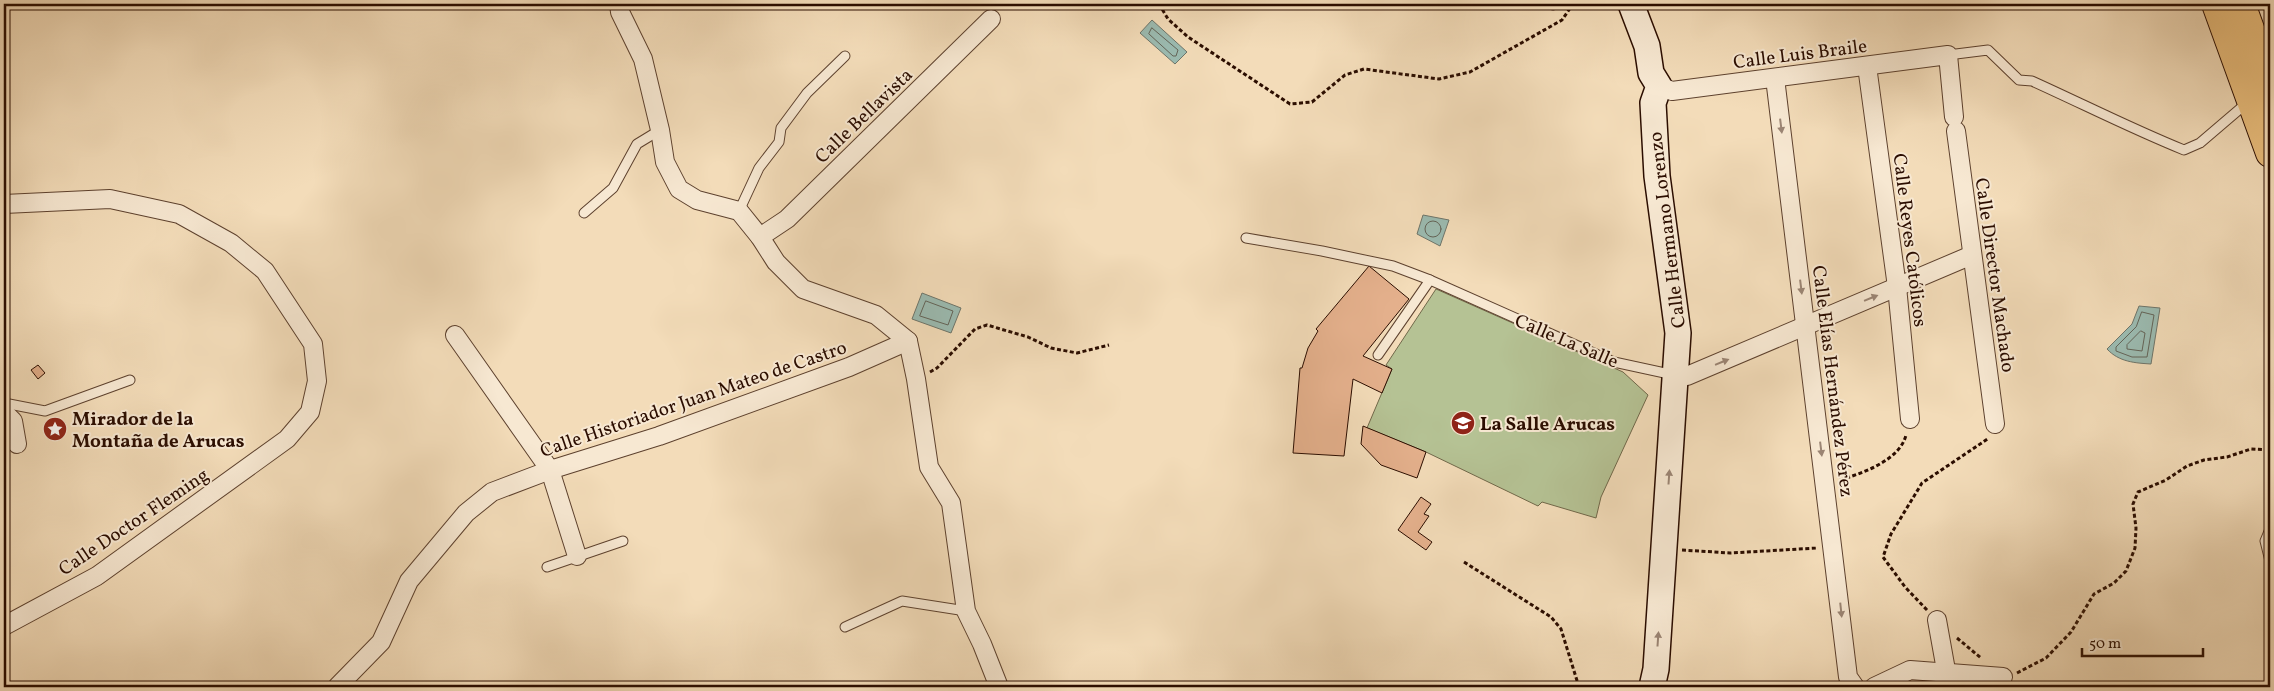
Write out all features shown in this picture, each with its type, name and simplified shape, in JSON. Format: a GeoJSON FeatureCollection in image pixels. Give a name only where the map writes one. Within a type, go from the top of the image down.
{"type":"FeatureCollection","features":[{"type":"Feature","properties":{"kind":"main road"},"geometry":{"type":"LineString","coordinates":[[2202,4],[2261,92]]}},
{"type":"Feature","properties":{"kind":"main road"},"geometry":{"type":"LineString","coordinates":[[2216,4],[2261,92]]}},
{"type":"Feature","properties":{"kind":"main road"},"geometry":{"type":"LineString","coordinates":[[2244,9],[2261,92],[2270,153]]}},
{"type":"Feature","properties":{"kind":"street"},"geometry":{"type":"LineString","coordinates":[[619,4],[620,12],[643,59],[660,130],[665,162],[679,189],[697,200],[739,211],[760,237],[776,262],[803,290],[876,316],[908,341],[916,379],[928,467],[951,503],[966,611],[982,644],[999,687]]}},
{"type":"Feature","properties":{"kind":"street"},"geometry":{"type":"LineString","coordinates":[[1631,4],[1647,46],[1650,73],[1659,86]]}},
{"type":"Feature","properties":{"kind":"street","name":"Calle Bellavista"},"geometry":{"type":"LineString","coordinates":[[760,237],[787,219],[991,18]]}},
{"type":"Feature","properties":{"kind":"street","name":"Calle Luis Braile"},"geometry":{"type":"LineString","coordinates":[[1659,86],[1672,91],[1948,55]]}},
{"type":"Feature","properties":{"kind":"street","name":"Calle Director Machado"},"geometry":{"type":"LineString","coordinates":[[1948,55],[1955,124],[1995,424]]}},
{"type":"Feature","properties":{"kind":"street","name":"Calle Reyes Católicos"},"geometry":{"type":"LineString","coordinates":[[1867,66],[1897,287],[1910,418]]}},
{"type":"Feature","properties":{"kind":"street","name":"Calle Elías Hernández Pérez"},"geometry":{"type":"LineString","coordinates":[[1775,78],[1834,548],[1848,677],[1855,687]]}},
{"type":"Feature","properties":{"kind":"street","name":"Calle Hermano Lorenzo"},"geometry":{"type":"LineString","coordinates":[[1659,86],[1653,103],[1653,119],[1657,176],[1678,333],[1676,376]]}},
{"type":"Feature","properties":{"kind":"street","name":"Calle Doctor Fleming"},"geometry":{"type":"LineString","coordinates":[[4,204],[110,199],[180,214],[231,243],[265,271],[313,344],[317,381],[310,412],[288,439],[96,576],[4,626]]}},
{"type":"Feature","properties":{"kind":"street"},"geometry":{"type":"LineString","coordinates":[[1652,687],[1656,669],[1676,376],[1687,376],[1972,255]]}},
{"type":"Feature","properties":{"kind":"street"},"geometry":{"type":"LineString","coordinates":[[455,335],[550,470],[578,556]]}},
{"type":"Feature","properties":{"kind":"street","name":"Calle Historiador Juan Mateo de Castro"},"geometry":{"type":"LineString","coordinates":[[337,687],[380,642],[409,582],[466,513],[492,492],[550,470],[659,436],[849,367],[908,341]]}},
{"type":"Feature","properties":{"kind":"street"},"geometry":{"type":"LineString","coordinates":[[4,412],[13,421],[17,444]]}},
{"type":"Feature","properties":{"kind":"street"},"geometry":{"type":"LineString","coordinates":[[1937,620],[1947,680]]}},
{"type":"Feature","properties":{"kind":"street"},"geometry":{"type":"LineString","coordinates":[[1874,687],[1910,670],[1947,680],[2003,677]]}},
{"type":"Feature","properties":{"kind":"lane"},"geometry":{"type":"LineString","coordinates":[[1948,55],[1988,50],[2019,80],[2032,81],[2128,127],[2184,150],[2200,143],[2261,92]]}},
{"type":"Feature","properties":{"kind":"lane"},"geometry":{"type":"LineString","coordinates":[[739,211],[759,168],[779,142],[781,128],[807,93],[845,56]]}},
{"type":"Feature","properties":{"kind":"lane"},"geometry":{"type":"LineString","coordinates":[[584,213],[614,188],[636,144],[660,130]]}},
{"type":"Feature","properties":{"kind":"lane","name":"Calle La Salle"},"geometry":{"type":"LineString","coordinates":[[1246,238],[1393,266],[1430,280],[1614,362],[1676,376]]}},
{"type":"Feature","properties":{"kind":"lane"},"geometry":{"type":"LineString","coordinates":[[1378,355],[1430,280]]}},
{"type":"Feature","properties":{"kind":"lane"},"geometry":{"type":"LineString","coordinates":[[4,404],[45,411],[130,380]]}},
{"type":"Feature","properties":{"kind":"lane"},"geometry":{"type":"LineString","coordinates":[[2270,529],[2266,541],[2270,561]]}},
{"type":"Feature","properties":{"kind":"lane"},"geometry":{"type":"LineString","coordinates":[[547,567],[623,541]]}},
{"type":"Feature","properties":{"kind":"lane"},"geometry":{"type":"LineString","coordinates":[[845,627],[902,601],[966,611]]}},
{"type":"Feature","properties":{"kind":"path"},"geometry":{"type":"LineString","coordinates":[[1158,4],[1168,19],[1188,37],[1290,104],[1312,102],[1345,75],[1364,69],[1439,79],[1470,72],[1562,20],[1573,4]]}},
{"type":"Feature","properties":{"kind":"path"},"geometry":{"type":"LineString","coordinates":[[916,379],[937,368],[975,329],[987,325],[1028,337],[1052,348],[1077,353],[1109,345]]}},
{"type":"Feature","properties":{"kind":"path"},"geometry":{"type":"LineString","coordinates":[[1825,484],[1870,471],[1904,445],[1910,418]]}},
{"type":"Feature","properties":{"kind":"path"},"geometry":{"type":"LineString","coordinates":[[1995,424],[1987,441],[1922,483],[1891,534],[1883,557],[1904,587],[1937,620],[2003,677],[2023,672],[2046,658],[2071,632],[2094,594],[2114,583],[2126,570],[2134,548],[2136,528],[2133,504],[2138,492],[2166,480],[2187,466],[2204,460],[2227,457],[2251,449],[2270,450]]}},
{"type":"Feature","properties":{"kind":"path"},"geometry":{"type":"LineString","coordinates":[[1664,549],[1730,553],[1834,548]]}},
{"type":"Feature","properties":{"kind":"path"},"geometry":{"type":"LineString","coordinates":[[1464,562],[1551,617],[1561,629],[1579,687]]}},
{"type":"Feature","properties":{"kind":"green space"},"geometry":{"type":"Polygon","coordinates":[[[1436,289],[1623,372],[1648,395],[1601,497],[1596,518],[1542,502],[1538,506],[1426,452],[1367,428],[1392,369],[1386,365],[1436,289]]]}},
{"type":"Feature","properties":{"kind":"water"},"geometry":{"type":"Polygon","coordinates":[[[1152,20],[1187,52],[1175,64],[1140,33],[1152,20]]]}},
{"type":"Feature","properties":{"kind":"water"},"geometry":{"type":"Polygon","coordinates":[[[1423,215],[1449,220],[1440,246],[1417,234],[1423,215]]]}},
{"type":"Feature","properties":{"kind":"water"},"geometry":{"type":"Polygon","coordinates":[[[922,293],[961,308],[951,333],[912,319],[922,293]]]}},
{"type":"Feature","properties":{"kind":"water"},"geometry":{"type":"Polygon","coordinates":[[[2139,306],[2160,308],[2151,364],[2122,359],[2107,349],[2132,324],[2139,306]]]}},
{"type":"Feature","properties":{"kind":"building"},"geometry":{"type":"Polygon","coordinates":[[[1369,266],[1409,299],[1363,356],[1392,369],[1382,393],[1353,379],[1344,456],[1293,453],[1300,368],[1302,368],[1308,348],[1318,331],[1316,329],[1369,266]]]}},
{"type":"Feature","properties":{"kind":"building"},"geometry":{"type":"Polygon","coordinates":[[[38,365],[45,373],[38,379],[31,370],[38,365]]]}},
{"type":"Feature","properties":{"kind":"building"},"geometry":{"type":"Polygon","coordinates":[[[1363,426],[1426,452],[1417,478],[1381,465],[1361,444],[1363,426]]]}},
{"type":"Feature","properties":{"kind":"building"},"geometry":{"type":"Polygon","coordinates":[[[1421,497],[1431,504],[1424,514],[1429,516],[1418,532],[1432,542],[1426,550],[1398,530],[1421,497]]]}},
{"type":"Feature","properties":{"kind":"place","name":"La Salle Arucas"},"geometry":{"type":"Point","coordinates":[1463,423]}},
{"type":"Feature","properties":{"kind":"place","name":"Mirador de la Montaña de Arucas"},"geometry":{"type":"Point","coordinates":[55,429]}}]}
